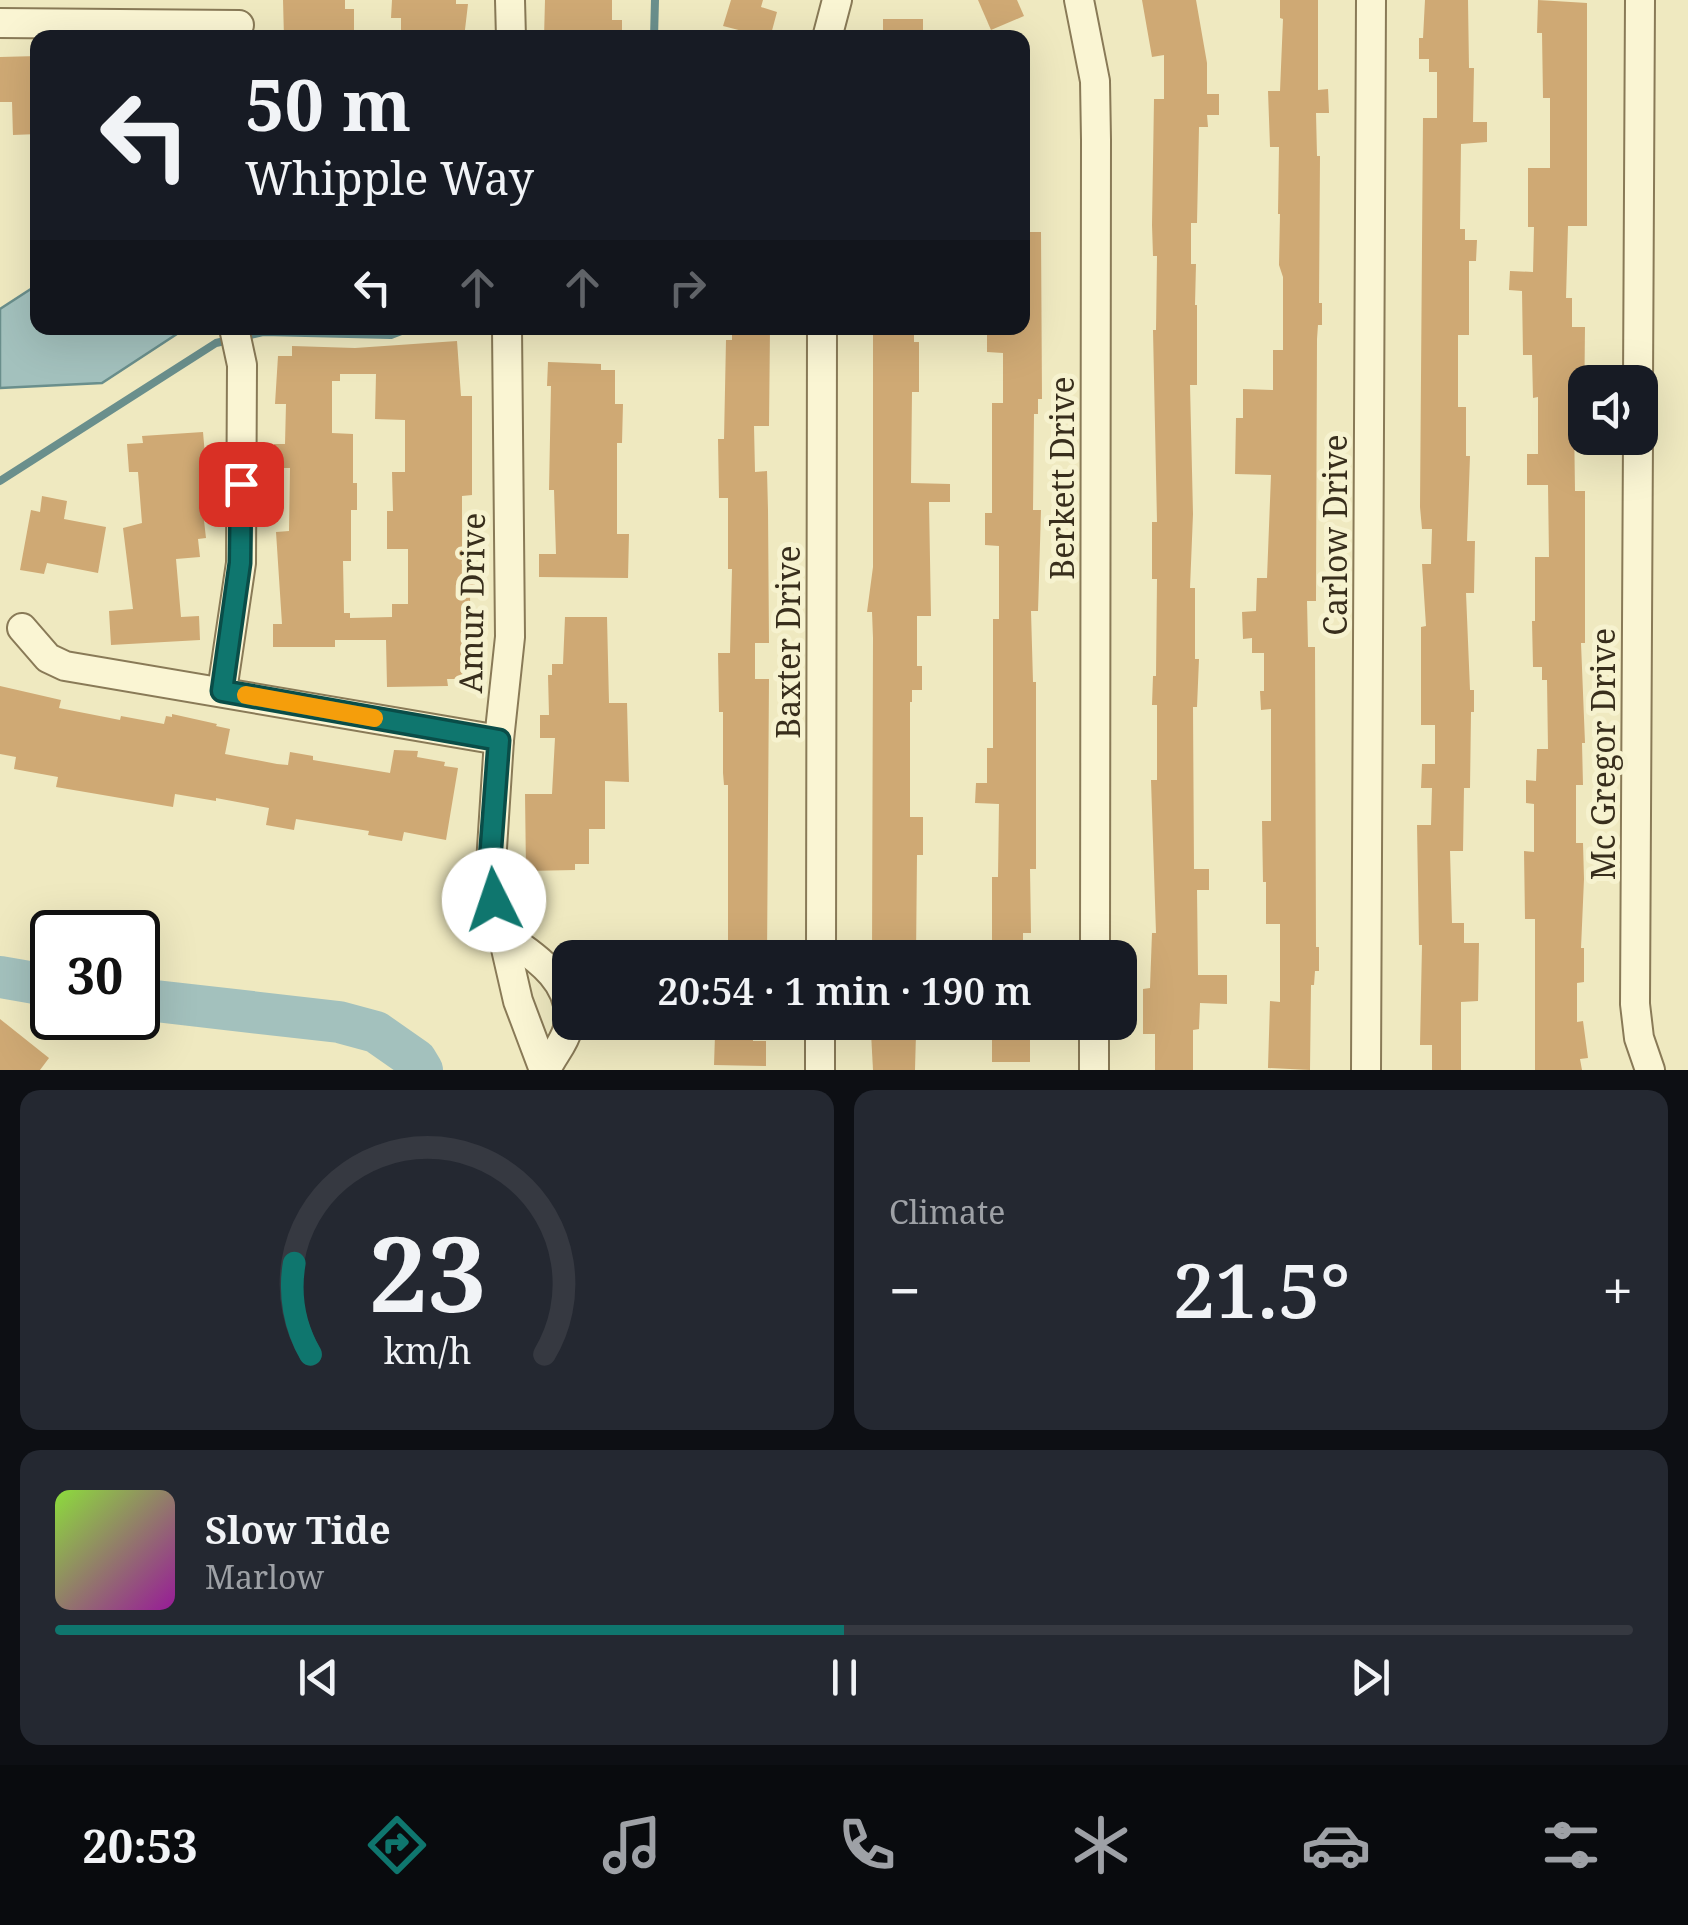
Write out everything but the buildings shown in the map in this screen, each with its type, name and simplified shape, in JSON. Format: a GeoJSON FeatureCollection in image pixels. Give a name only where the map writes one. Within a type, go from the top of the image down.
{"type":"FeatureCollection","features":[{"type":"Feature","properties":{"kind":"street"},"geometry":{"type":"LineString","coordinates":[[510,0],[511,30]]}},
{"type":"Feature","properties":{"kind":"street"},"geometry":{"type":"LineString","coordinates":[[829,30],[837,0]]}},
{"type":"Feature","properties":{"kind":"street","name":"Berkett Drive"},"geometry":{"type":"LineString","coordinates":[[1079,0],[1094,81],[1096,140],[1094,940]]}},
{"type":"Feature","properties":{"kind":"street","name":"Carlow Drive"},"geometry":{"type":"LineString","coordinates":[[1366,1070],[1371,0]]}},
{"type":"Feature","properties":{"kind":"street"},"geometry":{"type":"LineString","coordinates":[[1638,365],[1640,0]]}},
{"type":"Feature","properties":{"kind":"street"},"geometry":{"type":"LineString","coordinates":[[0,24],[239,21]]}},
{"type":"Feature","properties":{"kind":"street"},"geometry":{"type":"LineString","coordinates":[[222,691],[240,563],[242,365],[236,335]]}},
{"type":"Feature","properties":{"kind":"street","name":"Amur Drive"},"geometry":{"type":"LineString","coordinates":[[507,335],[510,636],[490,879],[518,1000],[545,1070]]}},
{"type":"Feature","properties":{"kind":"street","name":"Baxter Drive"},"geometry":{"type":"LineString","coordinates":[[820,940],[822,335]]}},
{"type":"Feature","properties":{"kind":"street","name":"Mc Gregor Drive"},"geometry":{"type":"LineString","coordinates":[[1638,455],[1636,1004],[1639,1038],[1650,1070]]}},
{"type":"Feature","properties":{"kind":"street"},"geometry":{"type":"LineString","coordinates":[[22,628],[48,658],[65,666],[499,740]]}},
{"type":"Feature","properties":{"kind":"street","name":"Amur Drive"},"geometry":{"type":"LineString","coordinates":[[506,937],[548,966],[557,978],[569,1014],[562,1043],[545,1070]]}},
{"type":"Feature","properties":{"kind":"street"},"geometry":{"type":"LineString","coordinates":[[820,1040],[820,1070]]}},
{"type":"Feature","properties":{"kind":"street"},"geometry":{"type":"LineString","coordinates":[[1094,1040],[1094,1070]]}},
{"type":"Feature","properties":{"kind":"water"},"geometry":{"type":"Polygon","coordinates":[[[30,290],[30,335],[175,335],[102,383],[0,388],[0,309],[30,290]]]}},
{"type":"Feature","properties":{"kind":"waterway"},"geometry":{"type":"LineString","coordinates":[[654,30],[655,0]]}},
{"type":"Feature","properties":{"kind":"waterway"},"geometry":{"type":"LineString","coordinates":[[0,481],[216,343],[250,335]]}},
{"type":"Feature","properties":{"kind":"waterway"},"geometry":{"type":"LineString","coordinates":[[0,977],[30,982]]}},
{"type":"Feature","properties":{"kind":"waterway"},"geometry":{"type":"LineString","coordinates":[[160,1002],[339,1022],[376,1032],[416,1060],[422,1070]]}},
{"type":"Feature","properties":{"kind":"slow traffic"},"geometry":{"type":"LineString","coordinates":[[246,695],[374,718]]}},
{"type":"Feature","properties":{"kind":"route"},"geometry":{"type":"LineString","coordinates":[[241,484],[237,598],[222,691],[499,740],[490,860],[494,900]]}}]}
